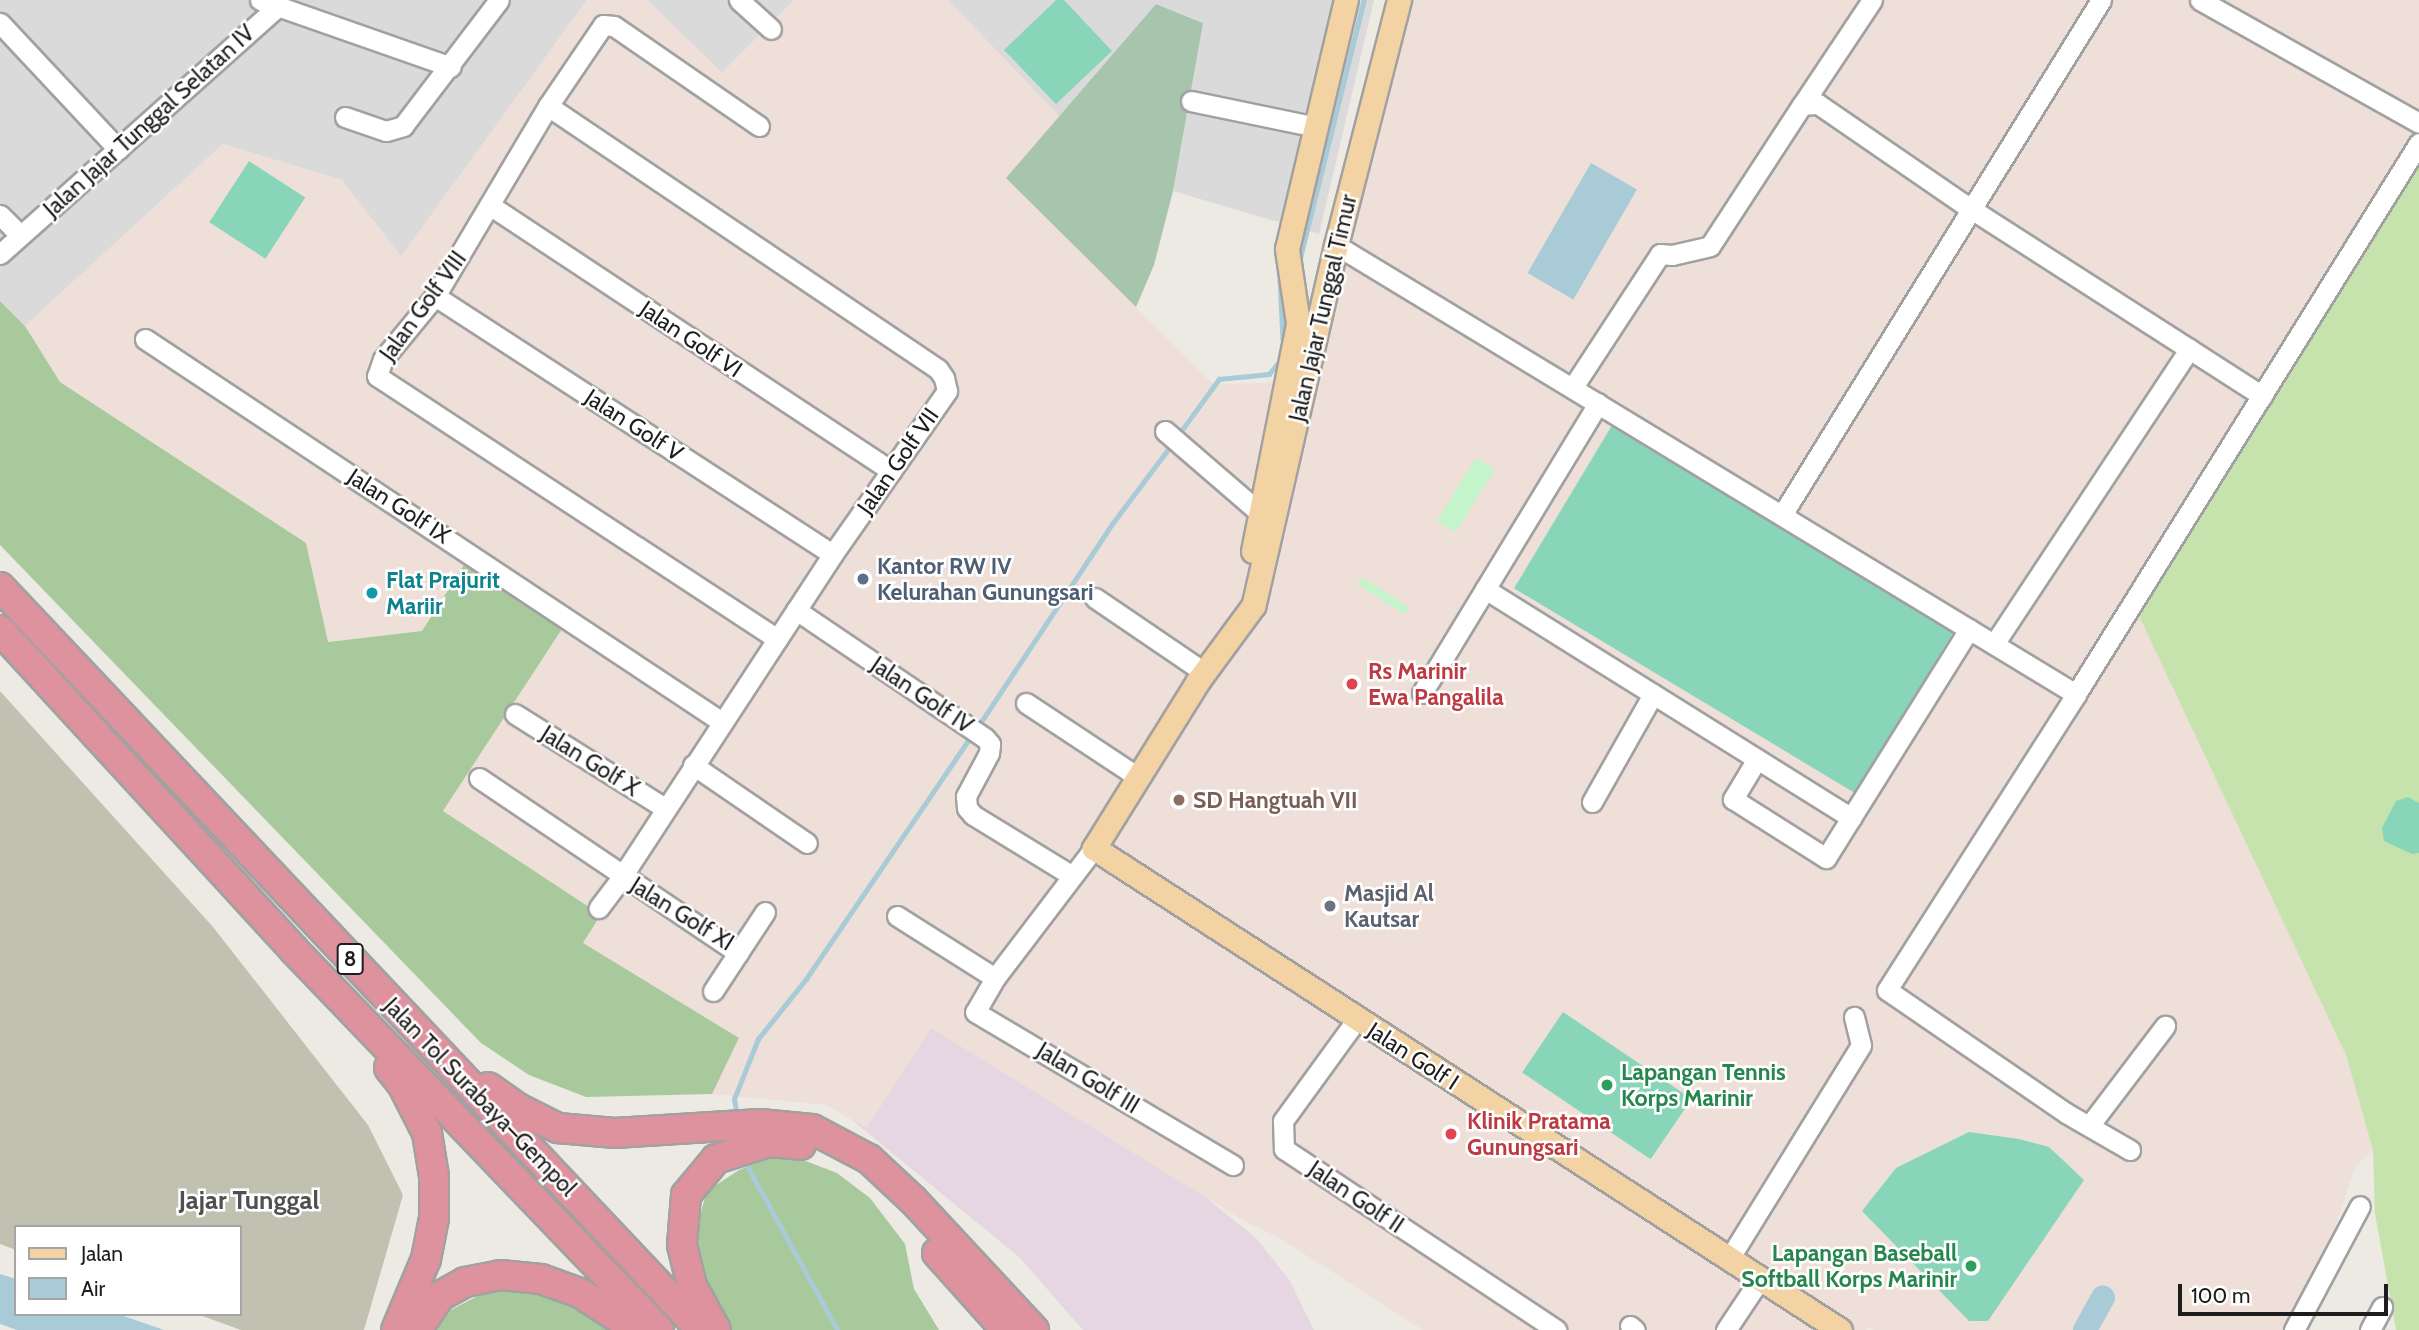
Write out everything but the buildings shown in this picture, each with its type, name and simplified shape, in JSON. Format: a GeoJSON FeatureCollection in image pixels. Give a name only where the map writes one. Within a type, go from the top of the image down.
{"type":"FeatureCollection","features":[{"type":"Feature","properties":{"kind":"highway","name":"Jalan Tol Surabaya–Gempol"},"geometry":{"type":"LineString","coordinates":[[0,587],[701,1330]]}},
{"type":"Feature","properties":{"kind":"highway","name":"Jalan Tol Surabaya–Gempol"},"geometry":{"type":"LineString","coordinates":[[0,631],[294,950],[659,1330]]}},
{"type":"Feature","properties":{"kind":"highway"},"geometry":{"type":"LineString","coordinates":[[294,950],[402,1084],[427,1133],[434,1176],[434,1218],[426,1259],[396,1330]]}},
{"type":"Feature","properties":{"kind":"highway"},"geometry":{"type":"LineString","coordinates":[[355,965],[459,1067],[518,1108],[558,1128],[727,1140],[812,1129],[869,1159],[913,1200],[1034,1330]]}},
{"type":"Feature","properties":{"kind":"highway"},"geometry":{"type":"LineString","coordinates":[[765,1133],[809,1146],[848,1165],[896,1208],[1006,1330]]}},
{"type":"Feature","properties":{"kind":"highway"},"geometry":{"type":"LineString","coordinates":[[716,1330],[692,1286],[682,1245],[684,1209],[686,1195],[716,1159],[727,1140]]}},
{"type":"Feature","properties":{"kind":"highway"},"geometry":{"type":"LineString","coordinates":[[416,1330],[440,1296],[465,1282],[500,1275],[541,1279],[580,1293],[637,1330]]}},
{"type":"Feature","properties":{"kind":"main road","name":"Jalan Jajar Tunggal Timur"},"geometry":{"type":"LineString","coordinates":[[1094,848],[1204,672],[1253,606],[1298,323],[1287,249],[1346,0]]}},
{"type":"Feature","properties":{"kind":"main road","name":"Jalan Jajar Tunggal Timur"},"geometry":{"type":"LineString","coordinates":[[1267,515],[1399,0]]}},
{"type":"Feature","properties":{"kind":"main road","name":"Jalan Golf I"},"geometry":{"type":"LineString","coordinates":[[1094,848],[1840,1330]]}},
{"type":"Feature","properties":{"kind":"street"},"geometry":{"type":"LineString","coordinates":[[345,117],[377,129],[396,130],[409,120],[451,67],[499,0]]}},
{"type":"Feature","properties":{"kind":"street"},"geometry":{"type":"LineString","coordinates":[[740,0],[771,29]]}},
{"type":"Feature","properties":{"kind":"street"},"geometry":{"type":"LineString","coordinates":[[1573,387],[1660,254],[1672,255],[1710,246],[1872,0]]}},
{"type":"Feature","properties":{"kind":"street"},"geometry":{"type":"LineString","coordinates":[[1782,515],[2101,0]]}},
{"type":"Feature","properties":{"kind":"street"},"geometry":{"type":"LineString","coordinates":[[2200,0],[2419,122]]}},
{"type":"Feature","properties":{"kind":"street"},"geometry":{"type":"LineString","coordinates":[[269,4],[451,67]]}},
{"type":"Feature","properties":{"kind":"street","name":"Jalan Jajar Tunggal Selatan IV"},"geometry":{"type":"LineString","coordinates":[[0,254],[118,149],[269,4]]}},
{"type":"Feature","properties":{"kind":"street"},"geometry":{"type":"LineString","coordinates":[[0,23],[118,149]]}},
{"type":"Feature","properties":{"kind":"street","name":"Jalan Golf VIII"},"geometry":{"type":"LineString","coordinates":[[759,126],[607,24],[603,25],[548,106],[491,206],[435,296],[383,359],[377,372],[380,380],[777,639]]}},
{"type":"Feature","properties":{"kind":"street"},"geometry":{"type":"LineString","coordinates":[[1191,101],[1316,127]]}},
{"type":"Feature","properties":{"kind":"street"},"geometry":{"type":"LineString","coordinates":[[1802,105],[1818,104],[1971,209],[2262,396]]}},
{"type":"Feature","properties":{"kind":"street","name":"Jalan Golf VII"},"geometry":{"type":"LineString","coordinates":[[548,106],[938,369],[944,378],[947,391],[833,554],[599,908]]}},
{"type":"Feature","properties":{"kind":"street"},"geometry":{"type":"LineString","coordinates":[[2130,1150],[2089,1126],[1887,990],[2076,694],[2419,143]]}},
{"type":"Feature","properties":{"kind":"street","name":"Jalan Golf VI"},"geometry":{"type":"LineString","coordinates":[[491,206],[891,471]]}},
{"type":"Feature","properties":{"kind":"street"},"geometry":{"type":"LineString","coordinates":[[0,215],[20,235]]}},
{"type":"Feature","properties":{"kind":"street"},"geometry":{"type":"LineString","coordinates":[[1336,245],[2076,694]]}},
{"type":"Feature","properties":{"kind":"street","name":"Jalan Golf V"},"geometry":{"type":"LineString","coordinates":[[435,296],[833,554]]}},
{"type":"Feature","properties":{"kind":"street","name":"Jalan Golf IX"},"geometry":{"type":"LineString","coordinates":[[145,339],[722,722]]}},
{"type":"Feature","properties":{"kind":"street"},"geometry":{"type":"LineString","coordinates":[[1994,644],[2189,349]]}},
{"type":"Feature","properties":{"kind":"street"},"geometry":{"type":"LineString","coordinates":[[1422,693],[1598,403]]}},
{"type":"Feature","properties":{"kind":"street"},"geometry":{"type":"LineString","coordinates":[[1165,431],[1267,515]]}},
{"type":"Feature","properties":{"kind":"street"},"geometry":{"type":"LineString","coordinates":[[1485,589],[1851,818]]}},
{"type":"Feature","properties":{"kind":"street"},"geometry":{"type":"LineString","coordinates":[[1095,598],[1204,672]]}},
{"type":"Feature","properties":{"kind":"street","name":"Jalan Golf IV"},"geometry":{"type":"LineString","coordinates":[[796,610],[977,732],[990,744],[989,753],[966,796],[967,808],[973,815],[1071,875]]}},
{"type":"Feature","properties":{"kind":"street"},"geometry":{"type":"LineString","coordinates":[[1757,759],[1733,799],[1826,858],[1969,629]]}},
{"type":"Feature","properties":{"kind":"street"},"geometry":{"type":"LineString","coordinates":[[1592,802],[1653,694]]}},
{"type":"Feature","properties":{"kind":"street"},"geometry":{"type":"LineString","coordinates":[[1026,703],[1138,777]]}},
{"type":"Feature","properties":{"kind":"street","name":"Jalan Golf X"},"geometry":{"type":"LineString","coordinates":[[515,714],[665,808]]}},
{"type":"Feature","properties":{"kind":"street"},"geometry":{"type":"LineString","coordinates":[[693,765],[807,843]]}},
{"type":"Feature","properties":{"kind":"street","name":"Jalan Golf XI"},"geometry":{"type":"LineString","coordinates":[[480,778],[622,877],[738,953],[765,912]]}},
{"type":"Feature","properties":{"kind":"street","name":"Jalan Golf III"},"geometry":{"type":"LineString","coordinates":[[1094,848],[995,978],[975,1012],[1233,1165]]}},
{"type":"Feature","properties":{"kind":"street"},"geometry":{"type":"LineString","coordinates":[[897,916],[995,978]]}},
{"type":"Feature","properties":{"kind":"street"},"geometry":{"type":"LineString","coordinates":[[713,991],[738,953]]}},
{"type":"Feature","properties":{"kind":"street"},"geometry":{"type":"LineString","coordinates":[[1729,1259],[1861,1045],[1854,1017]]}},
{"type":"Feature","properties":{"kind":"street","name":"Jalan Golf II"},"geometry":{"type":"LineString","coordinates":[[1356,1019],[1283,1121],[1284,1149],[1556,1330]]}},
{"type":"Feature","properties":{"kind":"street"},"geometry":{"type":"LineString","coordinates":[[2089,1126],[2165,1026]]}},
{"type":"Feature","properties":{"kind":"street"},"geometry":{"type":"LineString","coordinates":[[2294,1330],[2360,1206]]}},
{"type":"Feature","properties":{"kind":"street"},"geometry":{"type":"LineString","coordinates":[[1726,1330],[1760,1279]]}},
{"type":"Feature","properties":{"kind":"street"},"geometry":{"type":"LineString","coordinates":[[2370,1330],[2382,1307]]}},
{"type":"Feature","properties":{"kind":"shaded area"},"geometry":{"type":"Polygon","coordinates":[[[0,0],[587,0],[401,257],[342,180],[223,144],[25,326],[0,301],[0,0]]]}},
{"type":"Feature","properties":{"kind":"shaded area"},"geometry":{"type":"Polygon","coordinates":[[[587,0],[647,0],[722,73],[794,0],[948,0],[1060,117],[1006,178],[1213,384],[1316,382],[1407,0],[2419,0],[2419,143],[2346,1055],[2373,1150],[2355,1167],[2312,1296],[2294,1330],[1874,1330],[1868,1327],[1866,1330],[1423,1330],[1281,1239],[1244,1221],[931,1028],[867,1128],[826,1105],[712,1094],[739,1038],[582,943],[586,905],[443,811],[562,629],[422,631],[327,642],[306,543],[60,382],[25,326],[223,144],[342,180],[401,256],[587,0]]]}},
{"type":"Feature","properties":{"kind":"shaded area"},"geometry":{"type":"Polygon","coordinates":[[[647,0],[794,0],[722,73],[647,0]]]}},
{"type":"Feature","properties":{"kind":"shaded area"},"geometry":{"type":"Polygon","coordinates":[[[948,0],[1374,0],[1319,234],[1173,191],[1202,22],[1156,4],[1060,117],[948,0]]]}},
{"type":"Feature","properties":{"kind":"shaded area"},"geometry":{"type":"Polygon","coordinates":[[[0,691],[213,927],[368,1125],[403,1195],[364,1330],[241,1330],[202,1316],[242,1316],[242,1225],[14,1225],[14,1249],[0,1244],[0,691]]]}},
{"type":"Feature","properties":{"kind":"shaded area"},"geometry":{"type":"Polygon","coordinates":[[[923,1013],[1200,1193],[1256,1238],[1290,1281],[1314,1330],[1083,1330],[1019,1257],[852,1120],[923,1013]]]}},
{"type":"Feature","properties":{"kind":"green space"},"geometry":{"type":"Polygon","coordinates":[[[1056,0],[1064,0],[1112,51],[1056,104],[1004,50],[1056,0]]]}},
{"type":"Feature","properties":{"kind":"green space"},"geometry":{"type":"Polygon","coordinates":[[[1156,4],[1203,23],[1173,191],[1154,265],[1136,307],[1006,178],[1156,4]]]}},
{"type":"Feature","properties":{"kind":"green space"},"geometry":{"type":"Polygon","coordinates":[[[2419,143],[2419,1330],[2396,1330],[2375,1214],[2373,1150],[2346,1055],[2133,603],[2419,143]]]}},
{"type":"Feature","properties":{"kind":"green space"},"geometry":{"type":"Polygon","coordinates":[[[249,161],[305,197],[265,259],[209,222],[249,161]]]}},
{"type":"Feature","properties":{"kind":"green space"},"geometry":{"type":"Polygon","coordinates":[[[0,301],[25,326],[60,382],[306,543],[328,642],[422,631],[464,565],[562,629],[443,811],[586,905],[598,919],[583,943],[739,1038],[712,1094],[586,1097],[529,1075],[481,1043],[0,545],[0,301]]]}},
{"type":"Feature","properties":{"kind":"green space"},"geometry":{"type":"Polygon","coordinates":[[[1614,422],[1956,628],[1856,794],[1514,588],[1614,422]]]}},
{"type":"Feature","properties":{"kind":"green space"},"geometry":{"type":"Polygon","coordinates":[[[1476,458],[1495,470],[1455,532],[1437,521],[1476,458]]]}},
{"type":"Feature","properties":{"kind":"green space"},"geometry":{"type":"Polygon","coordinates":[[[1362,577],[1409,607],[1405,614],[1358,584],[1362,577]]]}},
{"type":"Feature","properties":{"kind":"green space"},"geometry":{"type":"Polygon","coordinates":[[[2408,797],[2419,803],[2419,853],[2412,854],[2384,841],[2382,828],[2396,801],[2408,797]]]}},
{"type":"Feature","properties":{"kind":"green space","name":"Lapangan Tennis Korps Marinir"},"geometry":{"type":"Polygon","coordinates":[[[1563,1012],[1692,1099],[1651,1159],[1522,1073],[1563,1012]]]}},
{"type":"Feature","properties":{"kind":"green space","name":"Lapangan Baseball Softball Korps Marinir"},"geometry":{"type":"Polygon","coordinates":[[[1969,1132],[2019,1139],[2049,1147],[2084,1180],[1988,1321],[1969,1321],[1862,1211],[1896,1168],[1969,1132]]]}},
{"type":"Feature","properties":{"kind":"green space"},"geometry":{"type":"Polygon","coordinates":[[[790,1155],[837,1173],[870,1198],[905,1244],[914,1289],[939,1330],[730,1330],[713,1298],[699,1256],[699,1218],[707,1191],[739,1170],[763,1160],[790,1155]]]}},
{"type":"Feature","properties":{"kind":"green space"},"geometry":{"type":"Polygon","coordinates":[[[529,1288],[572,1306],[612,1330],[437,1330],[451,1310],[489,1290],[529,1288]]]}},
{"type":"Feature","properties":{"kind":"water"},"geometry":{"type":"Polygon","coordinates":[[[1591,163],[1637,190],[1573,299],[1528,273],[1591,163]]]}},
{"type":"Feature","properties":{"kind":"water"},"geometry":{"type":"Polygon","coordinates":[[[0,1274],[14,1278],[14,1316],[124,1316],[164,1330],[17,1330],[0,1324],[0,1274]]]}},
{"type":"Feature","properties":{"kind":"waterway"},"geometry":{"type":"LineString","coordinates":[[1299,262],[1364,0]]}},
{"type":"Feature","properties":{"kind":"waterway"},"geometry":{"type":"LineString","coordinates":[[1280,278],[1283,339]]}},
{"type":"Feature","properties":{"kind":"waterway"},"geometry":{"type":"LineString","coordinates":[[1179,434],[1219,379],[1269,374],[1282,358]]}},
{"type":"Feature","properties":{"kind":"waterway"},"geometry":{"type":"LineString","coordinates":[[977,728],[1112,524],[1172,444]]}},
{"type":"Feature","properties":{"kind":"waterway"},"geometry":{"type":"LineString","coordinates":[[737,1115],[734,1099],[758,1039],[806,979],[972,735]]}},
{"type":"Feature","properties":{"kind":"waterway"},"geometry":{"type":"LineString","coordinates":[[747,1158],[749,1169],[838,1330]]}},
{"type":"Feature","properties":{"kind":"waterway"},"geometry":{"type":"LineString","coordinates":[[2085,1330],[2103,1298]]}},
{"type":"Feature","properties":{"kind":"place","name":"Kantor RW IV Kelurahan Gunungsari"},"geometry":{"type":"Point","coordinates":[863,579]}},
{"type":"Feature","properties":{"kind":"place","name":"Flat Prajurit Mariir"},"geometry":{"type":"Point","coordinates":[372,593]}},
{"type":"Feature","properties":{"kind":"place","name":"Rs Marinir Ewa Pangalila"},"geometry":{"type":"Point","coordinates":[1352,684]}},
{"type":"Feature","properties":{"kind":"place","name":"SD Hangtuah VII"},"geometry":{"type":"Point","coordinates":[1179,800]}},
{"type":"Feature","properties":{"kind":"place","name":"Masjid Al Kautsar"},"geometry":{"type":"Point","coordinates":[1330,906]}},
{"type":"Feature","properties":{"kind":"place","name":"Lapangan Tennis Korps Marinir"},"geometry":{"type":"Point","coordinates":[1607,1085]}},
{"type":"Feature","properties":{"kind":"place","name":"Klinik Pratama Gunungsari"},"geometry":{"type":"Point","coordinates":[1451,1134]}},
{"type":"Feature","properties":{"kind":"place","name":"Lapangan Baseball Softball Korps Marinir"},"geometry":{"type":"Point","coordinates":[1971,1266]}},
{"type":"Feature","properties":{"kind":"district","name":"Jajar Tunggal"},"geometry":{"type":"Point","coordinates":[249,1201]}}]}
